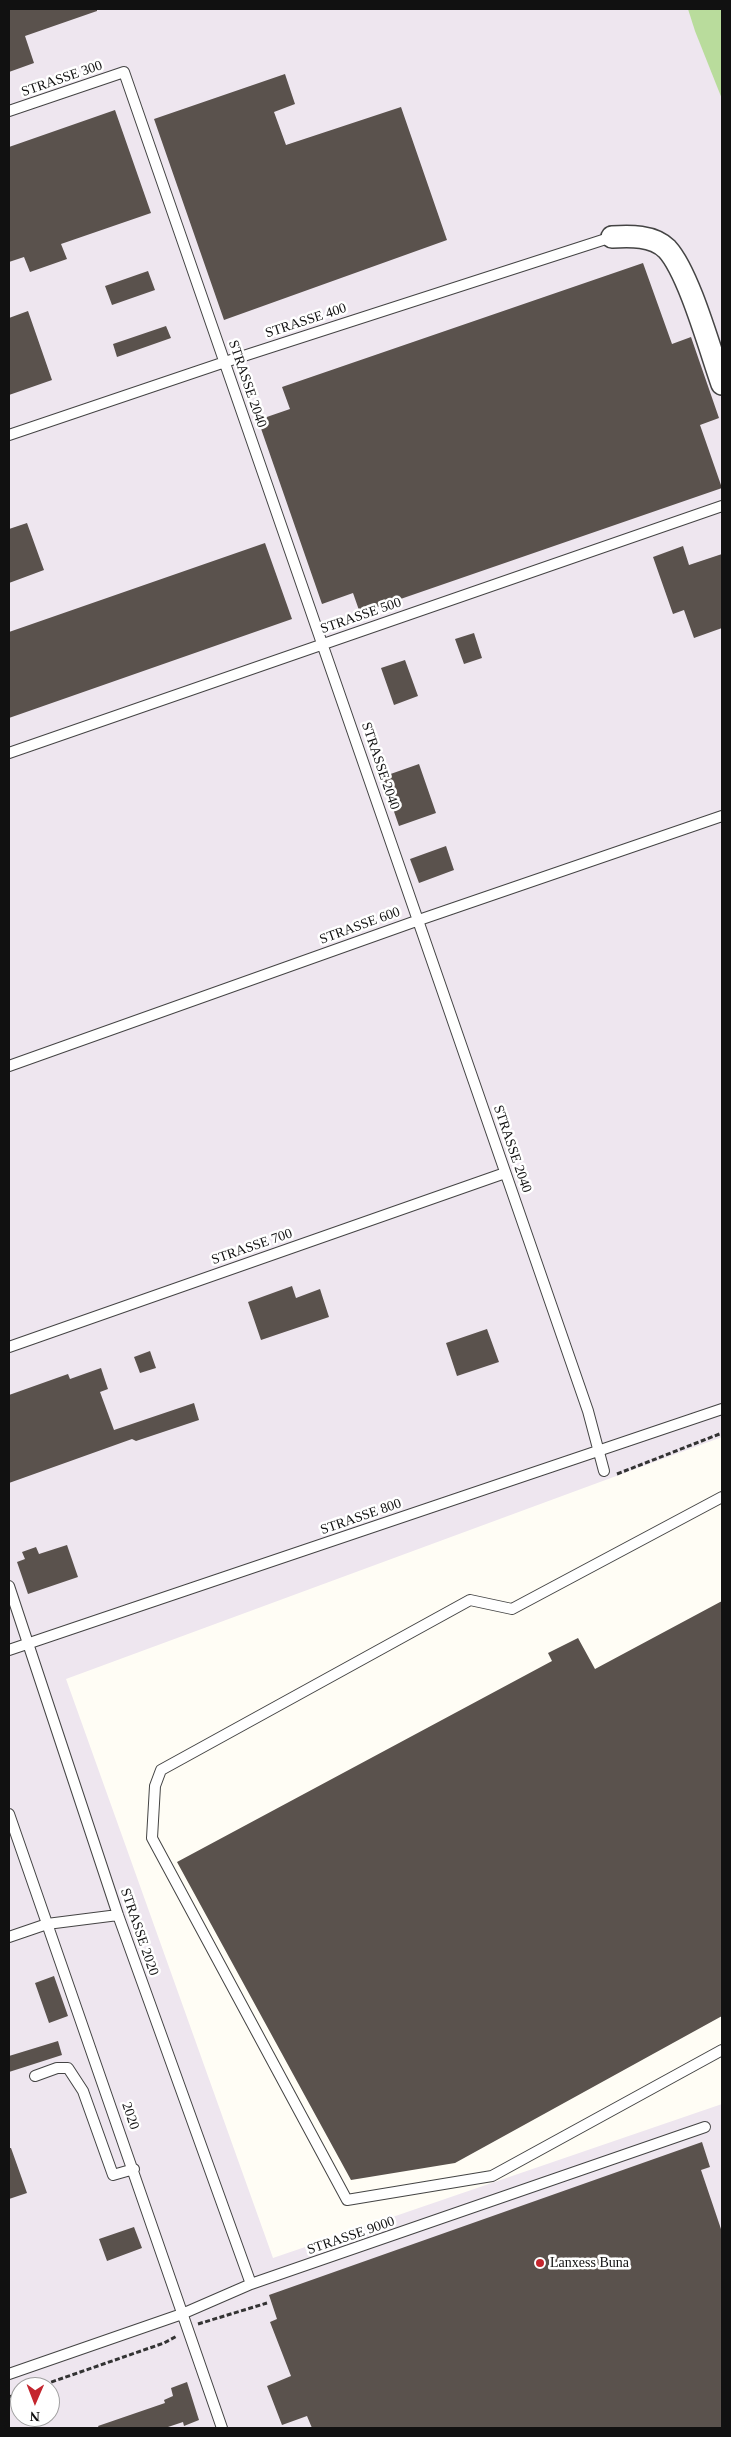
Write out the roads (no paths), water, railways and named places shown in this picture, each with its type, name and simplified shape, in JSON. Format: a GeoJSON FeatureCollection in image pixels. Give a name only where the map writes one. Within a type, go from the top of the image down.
{"type":"FeatureCollection","features":[{"type":"Feature","properties":{"kind":"street"},"geometry":{"type":"LineString","coordinates":[[612,237],[641,236],[666,249],[683,275],[722,384]]}},
{"type":"Feature","properties":{"kind":"lane","name":"STRASSE 300"},"geometry":{"type":"LineString","coordinates":[[9,112],[124,72]]}},
{"type":"Feature","properties":{"kind":"lane","name":"STRASSE 2040"},"geometry":{"type":"LineString","coordinates":[[124,72],[588,1411],[604,1471]]}},
{"type":"Feature","properties":{"kind":"lane","name":"STRASSE 400"},"geometry":{"type":"LineString","coordinates":[[9,436],[225,362],[612,237]]}},
{"type":"Feature","properties":{"kind":"lane","name":"STRASSE 500"},"geometry":{"type":"LineString","coordinates":[[9,753],[722,506]]}},
{"type":"Feature","properties":{"kind":"lane","name":"STRASSE 600"},"geometry":{"type":"LineString","coordinates":[[9,1066],[419,920],[722,816]]}},
{"type":"Feature","properties":{"kind":"lane","name":"STRASSE 700"},"geometry":{"type":"LineString","coordinates":[[9,1347],[505,1173]]}},
{"type":"Feature","properties":{"kind":"lane","name":"STRASSE 800"},"geometry":{"type":"LineString","coordinates":[[9,1650],[722,1409]]}},
{"type":"Feature","properties":{"kind":"lane"},"geometry":{"type":"LineString","coordinates":[[722,1498],[512,1609],[470,1600],[161,1770],[155,1786],[152,1838],[347,2200],[492,2176],[722,2050]]}},
{"type":"Feature","properties":{"kind":"lane","name":"STRASSE 2020"},"geometry":{"type":"LineString","coordinates":[[9,1586],[118,1915],[251,2284]]}},
{"type":"Feature","properties":{"kind":"lane","name":"2020"},"geometry":{"type":"LineString","coordinates":[[9,1814],[134,2169],[222,2428]]}},
{"type":"Feature","properties":{"kind":"lane"},"geometry":{"type":"LineString","coordinates":[[9,1938],[47,1924],[118,1915]]}},
{"type":"Feature","properties":{"kind":"lane"},"geometry":{"type":"LineString","coordinates":[[35,2076],[57,2068],[68,2068],[83,2091],[113,2175],[134,2169]]}},
{"type":"Feature","properties":{"kind":"lane","name":"STRASSE 9000"},"geometry":{"type":"LineString","coordinates":[[9,2374],[182,2314],[251,2284],[503,2199],[705,2127]]}},
{"type":"Feature","properties":{"kind":"place","name":"Lanxess Buna"},"geometry":{"type":"Point","coordinates":[540,2263]}}]}
